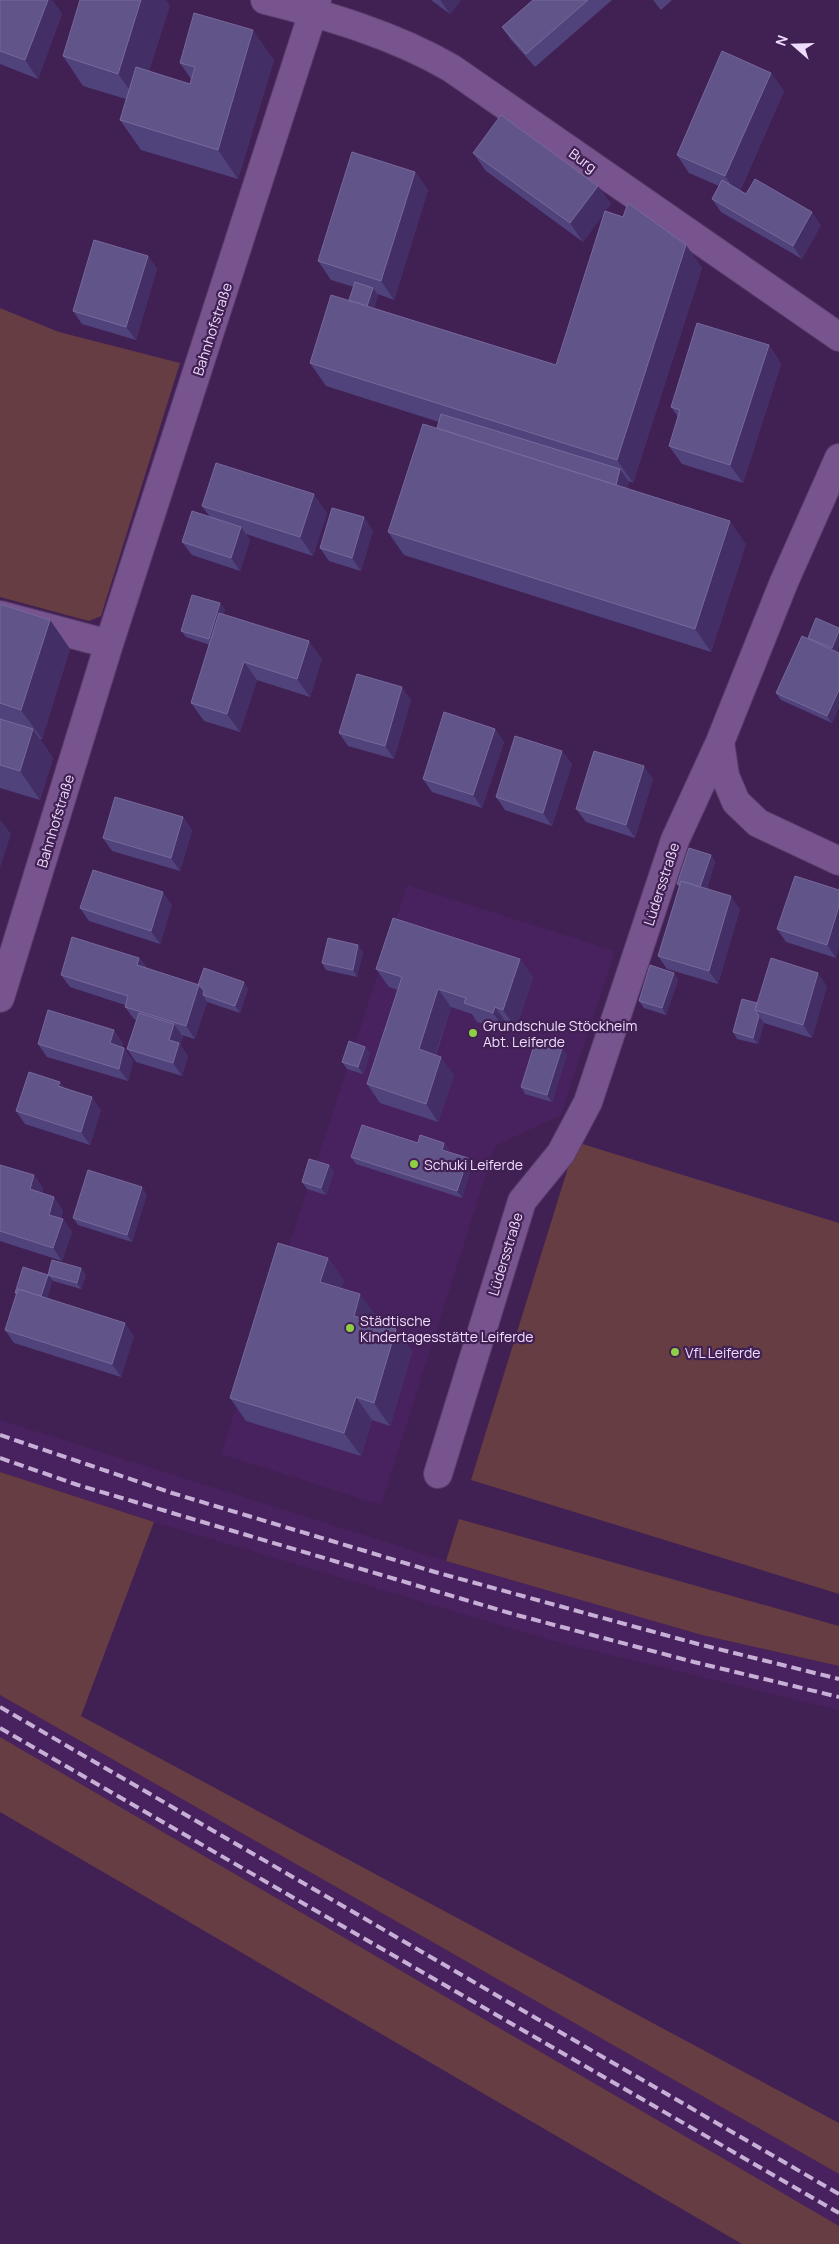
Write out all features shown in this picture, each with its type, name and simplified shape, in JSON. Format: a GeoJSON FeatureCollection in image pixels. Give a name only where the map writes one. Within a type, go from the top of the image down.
{"type":"FeatureCollection","features":[{"type":"Feature","properties":{"kind":"street","name":"Burg"},"geometry":{"type":"LineString","coordinates":[[265,0],[315,6],[427,54],[451,68],[839,337]]}},
{"type":"Feature","properties":{"kind":"street","name":"Bahnhofstraße"},"geometry":{"type":"LineString","coordinates":[[0,998],[109,644],[315,6]]}},
{"type":"Feature","properties":{"kind":"street","name":"Lüdersstraße"},"geometry":{"type":"LineString","coordinates":[[438,1474],[522,1200],[561,1153],[588,1102],[675,840],[720,742],[784,582],[839,458]]}},
{"type":"Feature","properties":{"kind":"street"},"geometry":{"type":"LineString","coordinates":[[0,615],[109,644]]}},
{"type":"Feature","properties":{"kind":"street"},"geometry":{"type":"LineString","coordinates":[[720,742],[725,776],[736,802],[758,823],[839,861]]}},
{"type":"Feature","properties":{"kind":"shaded area"},"geometry":{"type":"Polygon","coordinates":[[[0,308],[59,332],[180,363],[101,616],[89,621],[0,597],[0,308]]]}},
{"type":"Feature","properties":{"kind":"shaded area"},"geometry":{"type":"Polygon","coordinates":[[[407,885],[615,951],[561,1115],[495,1146],[381,1505],[221,1454],[407,885]]]}},
{"type":"Feature","properties":{"kind":"shaded area","name":"VfL Leiferde"},"geometry":{"type":"Polygon","coordinates":[[[576,1142],[839,1223],[839,1594],[471,1480],[576,1142]]]}},
{"type":"Feature","properties":{"kind":"shaded area"},"geometry":{"type":"Polygon","coordinates":[[[0,1420],[446,1561],[702,1635],[839,1666],[839,1710],[557,1642],[154,1522],[0,1472],[0,1420]]]}},
{"type":"Feature","properties":{"kind":"shaded area"},"geometry":{"type":"Polygon","coordinates":[[[0,1472],[154,1522],[81,1716],[839,2123],[839,2174],[0,1695],[0,1472]]]}},
{"type":"Feature","properties":{"kind":"shaded area"},"geometry":{"type":"Polygon","coordinates":[[[459,1519],[839,1626],[839,1666],[702,1635],[446,1561],[459,1519]]]}},
{"type":"Feature","properties":{"kind":"shaded area"},"geometry":{"type":"Polygon","coordinates":[[[0,1695],[839,2174],[839,2226],[0,1737],[0,1695]]]}},
{"type":"Feature","properties":{"kind":"shaded area"},"geometry":{"type":"Polygon","coordinates":[[[0,1737],[839,2226],[839,2244],[742,2244],[0,1812],[0,1737]]]}},
{"type":"Feature","properties":{"kind":"building"},"geometry":{"type":"Polygon","coordinates":[[[0,0],[48,0],[25,60],[0,51],[0,0]]]}},
{"type":"Feature","properties":{"kind":"building"},"geometry":{"type":"Polygon","coordinates":[[[80,0],[141,0],[118,74],[63,56],[80,0]]]}},
{"type":"Feature","properties":{"kind":"building"},"geometry":{"type":"Polygon","coordinates":[[[533,0],[588,0],[526,54],[502,27],[533,0]]]}},
{"type":"Feature","properties":{"kind":"building"},"geometry":{"type":"Polygon","coordinates":[[[194,13],[253,30],[218,150],[120,120],[136,67],[190,84],[195,67],[180,63],[194,13]]]}},
{"type":"Feature","properties":{"kind":"building"},"geometry":{"type":"Polygon","coordinates":[[[722,51],[771,73],[725,176],[677,155],[722,51]]]}},
{"type":"Feature","properties":{"kind":"building"},"geometry":{"type":"Polygon","coordinates":[[[501,115],[598,186],[570,223],[473,153],[501,115]]]}},
{"type":"Feature","properties":{"kind":"building"},"geometry":{"type":"Polygon","coordinates":[[[352,152],[415,172],[381,281],[318,261],[352,152]]]}},
{"type":"Feature","properties":{"kind":"building"},"geometry":{"type":"Polygon","coordinates":[[[755,179],[812,212],[793,246],[712,199],[722,180],[746,194],[755,179]]]}},
{"type":"Feature","properties":{"kind":"building"},"geometry":{"type":"Polygon","coordinates":[[[628,203],[686,245],[617,460],[310,363],[331,295],[556,365],[605,211],[623,217],[628,203]]]}},
{"type":"Feature","properties":{"kind":"building"},"geometry":{"type":"Polygon","coordinates":[[[94,240],[148,256],[126,327],[73,311],[94,240]]]}},
{"type":"Feature","properties":{"kind":"building"},"geometry":{"type":"Polygon","coordinates":[[[355,282],[373,288],[367,306],[349,300],[355,282]]]}},
{"type":"Feature","properties":{"kind":"building"},"geometry":{"type":"Polygon","coordinates":[[[697,323],[769,345],[730,465],[669,446],[680,410],[671,407],[697,323]]]}},
{"type":"Feature","properties":{"kind":"building"},"geometry":{"type":"Polygon","coordinates":[[[441,414],[620,469],[616,485],[437,428],[441,414]]]}},
{"type":"Feature","properties":{"kind":"building"},"geometry":{"type":"Polygon","coordinates":[[[423,424],[730,521],[695,629],[388,532],[423,424]]]}},
{"type":"Feature","properties":{"kind":"building"},"geometry":{"type":"Polygon","coordinates":[[[216,463],[314,494],[300,537],[202,506],[216,463]]]}},
{"type":"Feature","properties":{"kind":"building"},"geometry":{"type":"Polygon","coordinates":[[[332,508],[364,517],[352,558],[320,548],[332,508]]]}},
{"type":"Feature","properties":{"kind":"building"},"geometry":{"type":"Polygon","coordinates":[[[192,511],[241,527],[231,558],[182,542],[192,511]]]}},
{"type":"Feature","properties":{"kind":"building"},"geometry":{"type":"Polygon","coordinates":[[[192,595],[220,603],[209,639],[181,631],[192,595]]]}},
{"type":"Feature","properties":{"kind":"building"},"geometry":{"type":"Polygon","coordinates":[[[0,604],[50,620],[21,710],[0,703],[0,604]]]}},
{"type":"Feature","properties":{"kind":"building"},"geometry":{"type":"Polygon","coordinates":[[[219,613],[309,641],[297,679],[244,662],[227,714],[191,703],[219,613]]]}},
{"type":"Feature","properties":{"kind":"building"},"geometry":{"type":"Polygon","coordinates":[[[816,618],[839,628],[832,648],[808,638],[816,618]]]}},
{"type":"Feature","properties":{"kind":"building"},"geometry":{"type":"Polygon","coordinates":[[[802,636],[839,653],[839,690],[827,716],[776,693],[802,636]]]}},
{"type":"Feature","properties":{"kind":"building"},"geometry":{"type":"Polygon","coordinates":[[[357,674],[402,687],[385,746],[339,733],[357,674]]]}},
{"type":"Feature","properties":{"kind":"building"},"geometry":{"type":"Polygon","coordinates":[[[444,712],[495,729],[473,795],[423,779],[444,712]]]}},
{"type":"Feature","properties":{"kind":"building"},"geometry":{"type":"Polygon","coordinates":[[[0,719],[33,729],[20,771],[0,765],[0,719]]]}},
{"type":"Feature","properties":{"kind":"building"},"geometry":{"type":"Polygon","coordinates":[[[515,736],[562,751],[543,813],[496,797],[515,736]]]}},
{"type":"Feature","properties":{"kind":"building"},"geometry":{"type":"Polygon","coordinates":[[[594,751],[644,766],[626,825],[576,809],[594,751]]]}},
{"type":"Feature","properties":{"kind":"building"},"geometry":{"type":"Polygon","coordinates":[[[115,797],[183,817],[171,858],[103,838],[115,797]]]}},
{"type":"Feature","properties":{"kind":"building"},"geometry":{"type":"Polygon","coordinates":[[[689,848],[711,855],[700,887],[681,881],[679,885],[677,884],[689,848]]]}},
{"type":"Feature","properties":{"kind":"building"},"geometry":{"type":"Polygon","coordinates":[[[93,870],[163,892],[151,931],[80,908],[93,870]]]}},
{"type":"Feature","properties":{"kind":"building"},"geometry":{"type":"Polygon","coordinates":[[[795,876],[839,890],[839,906],[827,945],[777,929],[795,876]]]}},
{"type":"Feature","properties":{"kind":"building"},"geometry":{"type":"Polygon","coordinates":[[[681,881],[731,896],[709,971],[658,956],[681,881]]]}},
{"type":"Feature","properties":{"kind":"building"},"geometry":{"type":"Polygon","coordinates":[[[393,918],[520,959],[503,1010],[495,1007],[493,1013],[464,1003],[466,998],[438,989],[419,1049],[441,1057],[426,1104],[367,1084],[402,977],[376,969],[393,918]]]}},
{"type":"Feature","properties":{"kind":"building"},"geometry":{"type":"Polygon","coordinates":[[[72,937],[139,958],[137,965],[199,985],[186,1026],[125,1007],[128,996],[61,975],[72,937]]]}},
{"type":"Feature","properties":{"kind":"building"},"geometry":{"type":"Polygon","coordinates":[[[328,938],[358,945],[353,970],[322,963],[328,938]]]}},
{"type":"Feature","properties":{"kind":"building"},"geometry":{"type":"Polygon","coordinates":[[[771,958],[818,973],[803,1025],[755,1010],[771,958]]]}},
{"type":"Feature","properties":{"kind":"building"},"geometry":{"type":"Polygon","coordinates":[[[650,965],[674,973],[662,1008],[639,1001],[650,965]]]}},
{"type":"Feature","properties":{"kind":"building"},"geometry":{"type":"Polygon","coordinates":[[[204,968],[244,982],[235,1006],[203,995],[204,991],[198,985],[204,968]]]}},
{"type":"Feature","properties":{"kind":"building"},"geometry":{"type":"Polygon","coordinates":[[[742,999],[757,1003],[755,1010],[759,1016],[753,1038],[733,1032],[742,999]]]}},
{"type":"Feature","properties":{"kind":"building"},"geometry":{"type":"Polygon","coordinates":[[[48,1010],[114,1030],[110,1043],[124,1048],[119,1069],[38,1044],[48,1010]]]}},
{"type":"Feature","properties":{"kind":"building"},"geometry":{"type":"Polygon","coordinates":[[[139,1013],[174,1024],[169,1040],[179,1043],[173,1063],[127,1049],[139,1013]]]}},
{"type":"Feature","properties":{"kind":"building"},"geometry":{"type":"Polygon","coordinates":[[[536,1039],[562,1048],[547,1095],[521,1087],[536,1039]]]}},
{"type":"Feature","properties":{"kind":"building"},"geometry":{"type":"Polygon","coordinates":[[[349,1041],[365,1047],[358,1067],[342,1062],[349,1041]]]}},
{"type":"Feature","properties":{"kind":"building"},"geometry":{"type":"Polygon","coordinates":[[[29,1072],[60,1082],[58,1086],[92,1097],[81,1132],[16,1111],[29,1072]]]}},
{"type":"Feature","properties":{"kind":"building","name":"Schuki Leiferde"},"geometry":{"type":"Polygon","coordinates":[[[362,1125],[418,1143],[420,1135],[444,1143],[442,1150],[468,1158],[457,1191],[351,1157],[362,1125]]]}},
{"type":"Feature","properties":{"kind":"building"},"geometry":{"type":"Polygon","coordinates":[[[309,1159],[329,1165],[321,1188],[302,1182],[309,1159]]]}},
{"type":"Feature","properties":{"kind":"building"},"geometry":{"type":"Polygon","coordinates":[[[0,1165],[34,1175],[30,1189],[54,1197],[49,1215],[63,1219],[53,1248],[0,1231],[0,1165]]]}},
{"type":"Feature","properties":{"kind":"building"},"geometry":{"type":"Polygon","coordinates":[[[88,1170],[142,1187],[127,1235],[73,1218],[88,1170]]]}},
{"type":"Feature","properties":{"kind":"building"},"geometry":{"type":"Polygon","coordinates":[[[278,1243],[328,1258],[320,1282],[360,1294],[354,1316],[396,1329],[374,1403],[356,1397],[344,1433],[230,1398],[278,1243]]]}},
{"type":"Feature","properties":{"kind":"building"},"geometry":{"type":"Polygon","coordinates":[[[52,1260],[81,1268],[77,1283],[48,1275],[52,1260]]]}},
{"type":"Feature","properties":{"kind":"building"},"geometry":{"type":"Polygon","coordinates":[[[23,1267],[48,1275],[41,1296],[18,1289],[17,1293],[15,1293],[23,1267]]]}},
{"type":"Feature","properties":{"kind":"building"},"geometry":{"type":"Polygon","coordinates":[[[18,1289],[125,1323],[112,1364],[5,1330],[18,1289]]]}},
{"type":"Feature","properties":{"kind":"railway"},"geometry":{"type":"LineString","coordinates":[[0,1435],[172,1493],[435,1572],[698,1644],[839,1679]]}},
{"type":"Feature","properties":{"kind":"railway"},"geometry":{"type":"LineString","coordinates":[[0,1458],[78,1485],[513,1614],[694,1662],[839,1697]]}},
{"type":"Feature","properties":{"kind":"railway"},"geometry":{"type":"LineString","coordinates":[[0,1707],[839,2194]]}},
{"type":"Feature","properties":{"kind":"railway"},"geometry":{"type":"LineString","coordinates":[[0,1728],[839,2213]]}},
{"type":"Feature","properties":{"kind":"place","name":"Grundschule Stöckheim Abt. Leiferde"},"geometry":{"type":"Point","coordinates":[473,1033]}},
{"type":"Feature","properties":{"kind":"place","name":"Schuki Leiferde"},"geometry":{"type":"Point","coordinates":[414,1164]}},
{"type":"Feature","properties":{"kind":"place","name":"Städtische Kindertagesstätte Leiferde"},"geometry":{"type":"Point","coordinates":[350,1328]}},
{"type":"Feature","properties":{"kind":"place","name":"VfL Leiferde"},"geometry":{"type":"Point","coordinates":[675,1352]}}]}
